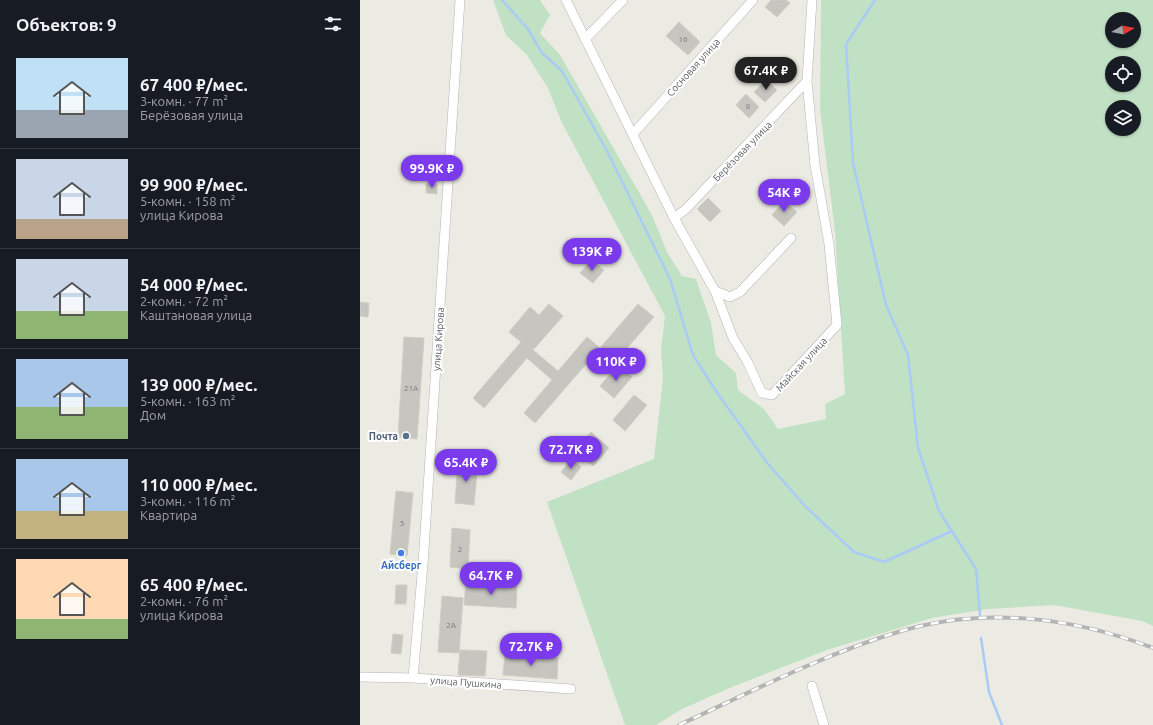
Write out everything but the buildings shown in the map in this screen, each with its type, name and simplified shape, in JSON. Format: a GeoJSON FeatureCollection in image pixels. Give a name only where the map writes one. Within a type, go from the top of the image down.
{"type":"FeatureCollection","features":[{"type":"Feature","properties":{"kind":"street","name":"улица Кирова"},"geometry":{"type":"LineString","coordinates":[[413,678],[423,564],[460,0]]}},
{"type":"Feature","properties":{"kind":"street"},"geometry":{"type":"LineString","coordinates":[[566,0],[674,218],[715,291],[730,297],[740,292],[791,238]]}},
{"type":"Feature","properties":{"kind":"street"},"geometry":{"type":"LineString","coordinates":[[585,39],[623,0]]}},
{"type":"Feature","properties":{"kind":"street","name":"Сосновая улица"},"geometry":{"type":"LineString","coordinates":[[632,134],[753,0]]}},
{"type":"Feature","properties":{"kind":"street"},"geometry":{"type":"LineString","coordinates":[[807,81],[812,0]]}},
{"type":"Feature","properties":{"kind":"street","name":"Берёзовая улица"},"geometry":{"type":"LineString","coordinates":[[674,218],[686,209],[807,81]]}},
{"type":"Feature","properties":{"kind":"street","name":"Майская улица"},"geometry":{"type":"LineString","coordinates":[[715,291],[733,338],[748,361],[762,393],[772,395],[781,387],[837,325],[828,244],[815,165],[807,81]]}},
{"type":"Feature","properties":{"kind":"street","name":"улица Пушкина"},"geometry":{"type":"LineString","coordinates":[[360,677],[413,678],[571,689]]}},
{"type":"Feature","properties":{"kind":"street"},"geometry":{"type":"LineString","coordinates":[[812,686],[824,725]]}},
{"type":"Feature","properties":{"kind":"green space"},"geometry":{"type":"Polygon","coordinates":[[[493,0],[540,0],[550,15],[540,33],[560,55],[652,215],[667,252],[682,276],[696,279],[711,323],[716,355],[736,373],[738,390],[764,409],[778,429],[826,419],[825,404],[845,394],[835,232],[820,110],[821,0],[1153,0],[1153,626],[1142,621],[1054,605],[988,609],[932,618],[827,650],[732,687],[682,709],[656,725],[625,725],[547,502],[654,459],[663,378],[661,350],[665,316],[561,121],[548,88],[527,55],[506,35],[493,0]]]}},
{"type":"Feature","properties":{"kind":"waterway"},"geometry":{"type":"LineString","coordinates":[[502,0],[528,29],[542,53],[562,71],[607,151],[670,279],[693,355],[716,391],[768,464],[806,507],[854,552],[884,562],[952,531]]}},
{"type":"Feature","properties":{"kind":"waterway"},"geometry":{"type":"LineString","coordinates":[[875,0],[846,44],[853,163],[886,305],[908,355],[918,448],[939,511],[976,569],[980,615]]}},
{"type":"Feature","properties":{"kind":"waterway"},"geometry":{"type":"LineString","coordinates":[[981,638],[989,692],[1002,725]]}},
{"type":"Feature","properties":{"kind":"railway"},"geometry":{"type":"LineString","coordinates":[[679,725],[814,663],[870,641],[930,624],[962,619],[995,617],[1059,622],[1123,637],[1153,648]]}},
{"type":"Feature","properties":{"kind":"place","name":"Почта"},"geometry":{"type":"Point","coordinates":[406,436]}},
{"type":"Feature","properties":{"kind":"place","name":"Айсберг"},"geometry":{"type":"Point","coordinates":[401,553]}}]}
